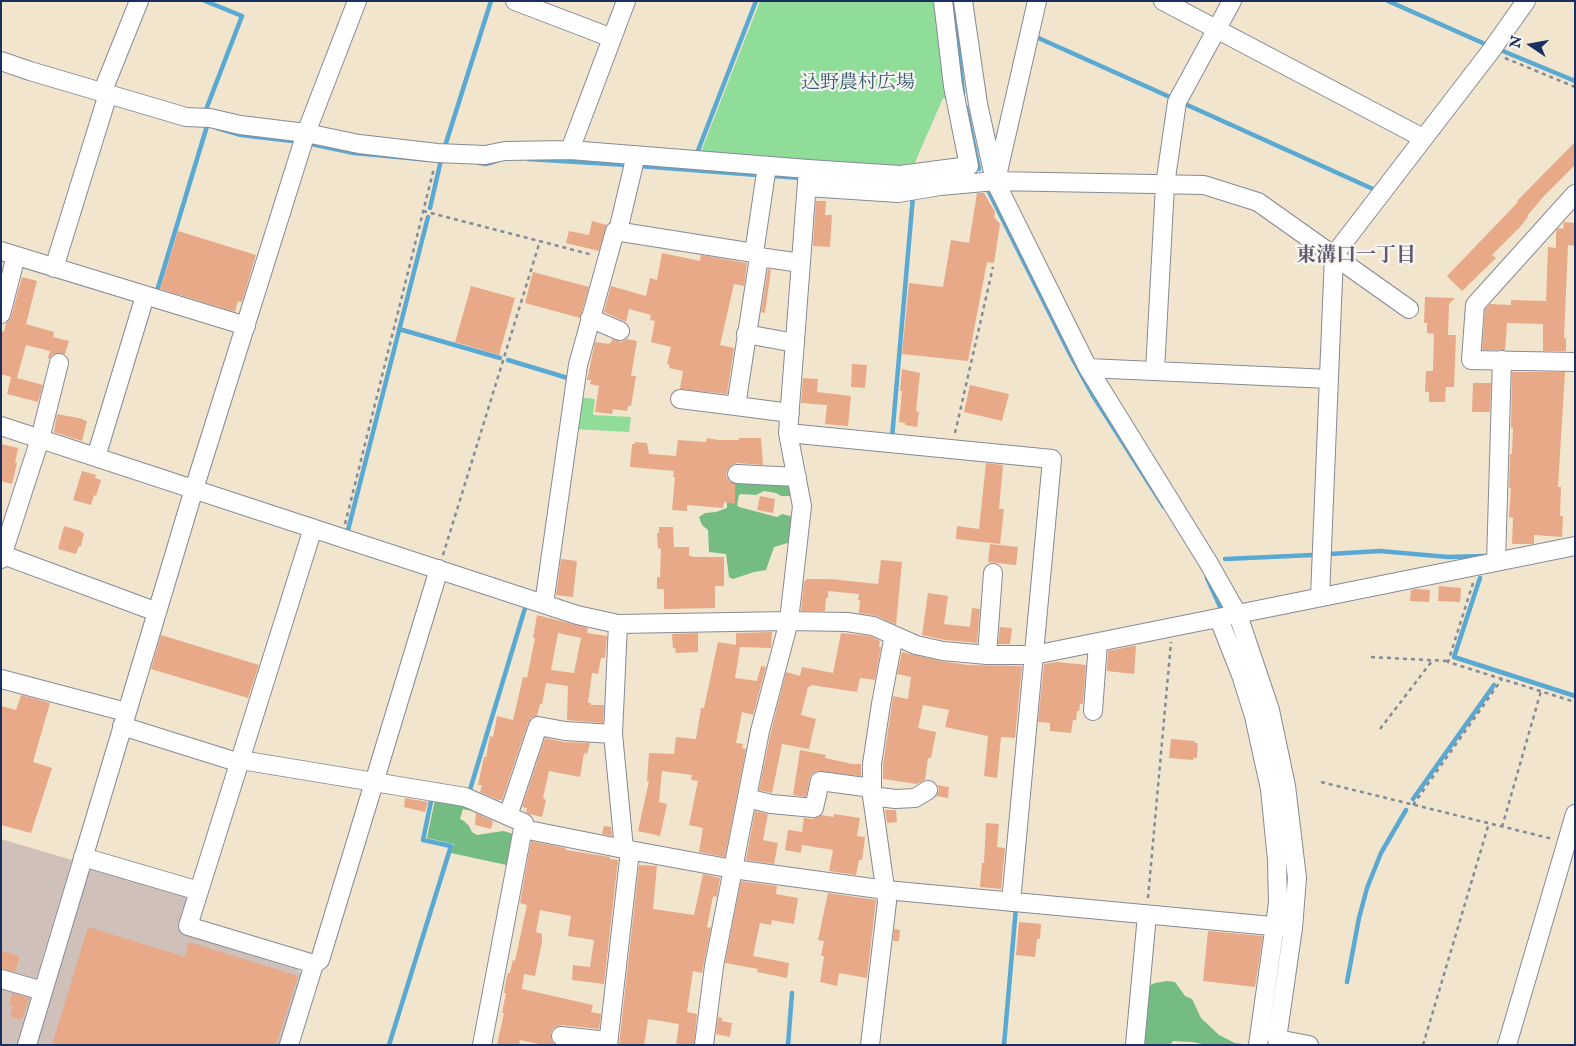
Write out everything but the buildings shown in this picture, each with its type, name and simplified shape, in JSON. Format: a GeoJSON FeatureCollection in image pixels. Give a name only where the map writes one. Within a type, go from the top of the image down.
{"type":"FeatureCollection","features":[{"type":"Feature","properties":{"kind":"street"},"geometry":{"type":"LineString","coordinates":[[54,268],[105,93],[139,1]]}},
{"type":"Feature","properties":{"kind":"street"},"geometry":{"type":"LineString","coordinates":[[26,1045],[194,489],[306,133],[357,1]]}},
{"type":"Feature","properties":{"kind":"street"},"geometry":{"type":"LineString","coordinates":[[515,1],[612,38]]}},
{"type":"Feature","properties":{"kind":"street"},"geometry":{"type":"LineString","coordinates":[[570,150],[626,1]]}},
{"type":"Feature","properties":{"kind":"street"},"geometry":{"type":"LineString","coordinates":[[1,60],[30,71],[186,117],[210,118],[240,125],[306,133],[359,144],[437,153],[485,156],[506,151],[570,150],[900,175],[969,166],[953,86],[943,1]]}},
{"type":"Feature","properties":{"kind":"street"},"geometry":{"type":"LineString","coordinates":[[963,1],[978,104],[996,182],[1088,368],[1208,562],[1238,615],[1270,710],[1286,786],[1297,878],[1293,928],[1277,1042],[1309,1045]]}},
{"type":"Feature","properties":{"kind":"street"},"geometry":{"type":"LineString","coordinates":[[996,182],[1037,1]]}},
{"type":"Feature","properties":{"kind":"street"},"geometry":{"type":"LineString","coordinates":[[1163,1],[1423,138]]}},
{"type":"Feature","properties":{"kind":"street"},"geometry":{"type":"LineString","coordinates":[[1155,371],[1165,185],[1177,102],[1232,1]]}},
{"type":"Feature","properties":{"kind":"street"},"geometry":{"type":"LineString","coordinates":[[1320,597],[1334,255],[1490,52],[1526,1]]}},
{"type":"Feature","properties":{"kind":"street"},"geometry":{"type":"LineString","coordinates":[[544,604],[578,365],[615,231],[618,231],[636,155]]}},
{"type":"Feature","properties":{"kind":"street"},"geometry":{"type":"LineString","coordinates":[[736,406],[767,166]]}},
{"type":"Feature","properties":{"kind":"street"},"geometry":{"type":"LineString","coordinates":[[704,1045],[714,966],[760,731],[789,621],[802,506],[788,433],[808,169]]}},
{"type":"Feature","properties":{"kind":"street"},"geometry":{"type":"LineString","coordinates":[[806,187],[898,193],[940,186],[996,182],[1204,185],[1258,202],[1409,309]]}},
{"type":"Feature","properties":{"kind":"street"},"geometry":{"type":"LineString","coordinates":[[1575,194],[1475,305],[1472,360],[1575,362]]}},
{"type":"Feature","properties":{"kind":"street"},"geometry":{"type":"LineString","coordinates":[[618,231],[801,263]]}},
{"type":"Feature","properties":{"kind":"street"},"geometry":{"type":"LineString","coordinates":[[1,314],[9,254],[246,326]]}},
{"type":"Feature","properties":{"kind":"street"},"geometry":{"type":"LineString","coordinates":[[96,457],[146,296]]}},
{"type":"Feature","properties":{"kind":"street"},"geometry":{"type":"LineString","coordinates":[[590,318],[620,331]]}},
{"type":"Feature","properties":{"kind":"street"},"geometry":{"type":"LineString","coordinates":[[746,334],[795,343]]}},
{"type":"Feature","properties":{"kind":"street"},"geometry":{"type":"LineString","coordinates":[[1496,562],[1502,360]]}},
{"type":"Feature","properties":{"kind":"street"},"geometry":{"type":"LineString","coordinates":[[59,364],[40,439],[2,554],[157,612]]}},
{"type":"Feature","properties":{"kind":"street"},"geometry":{"type":"LineString","coordinates":[[1088,368],[1328,378]]}},
{"type":"Feature","properties":{"kind":"street"},"geometry":{"type":"LineString","coordinates":[[680,399],[790,413]]}},
{"type":"Feature","properties":{"kind":"street"},"geometry":{"type":"LineString","coordinates":[[1,426],[578,615],[618,624],[789,621],[847,622],[873,626],[916,645],[943,651],[987,655],[1034,655],[1478,567],[1575,546],[1575,534]]}},
{"type":"Feature","properties":{"kind":"street"},"geometry":{"type":"LineString","coordinates":[[788,433],[1052,459],[1011,902]]}},
{"type":"Feature","properties":{"kind":"street"},"geometry":{"type":"LineString","coordinates":[[737,474],[796,477]]}},
{"type":"Feature","properties":{"kind":"street"},"geometry":{"type":"LineString","coordinates":[[313,528],[188,926],[314,964]]}},
{"type":"Feature","properties":{"kind":"street"},"geometry":{"type":"LineString","coordinates":[[289,1045],[314,964],[320,960],[439,569]]}},
{"type":"Feature","properties":{"kind":"street"},"geometry":{"type":"LineString","coordinates":[[987,655],[993,572]]}},
{"type":"Feature","properties":{"kind":"street"},"geometry":{"type":"LineString","coordinates":[[1219,619],[1242,675],[1254,716],[1270,790],[1278,894],[1258,1045]]}},
{"type":"Feature","properties":{"kind":"street"},"geometry":{"type":"LineString","coordinates":[[561,1036],[608,1043],[627,850],[613,734],[618,624]]}},
{"type":"Feature","properties":{"kind":"street"},"geometry":{"type":"LineString","coordinates":[[870,1045],[887,902],[872,792],[872,764],[894,635]]}},
{"type":"Feature","properties":{"kind":"street"},"geometry":{"type":"LineString","coordinates":[[1093,712],[1098,643]]}},
{"type":"Feature","properties":{"kind":"street"},"geometry":{"type":"LineString","coordinates":[[1,679],[124,719],[240,761],[465,797],[524,823],[482,1045]]}},
{"type":"Feature","properties":{"kind":"street"},"geometry":{"type":"LineString","coordinates":[[508,816],[538,726],[565,731],[613,734]]}},
{"type":"Feature","properties":{"kind":"street"},"geometry":{"type":"LineString","coordinates":[[747,798],[772,804],[814,808],[820,781],[895,799],[915,798],[928,790]]}},
{"type":"Feature","properties":{"kind":"street"},"geometry":{"type":"LineString","coordinates":[[1507,1045],[1570,843],[1575,814]]}},
{"type":"Feature","properties":{"kind":"street"},"geometry":{"type":"LineString","coordinates":[[523,829],[733,869],[886,890],[1293,928]]}},
{"type":"Feature","properties":{"kind":"street"},"geometry":{"type":"LineString","coordinates":[[83,857],[199,891]]}},
{"type":"Feature","properties":{"kind":"street"},"geometry":{"type":"LineString","coordinates":[[1135,1045],[1147,914]]}},
{"type":"Feature","properties":{"kind":"street"},"geometry":{"type":"LineString","coordinates":[[1,979],[43,991]]}},
{"type":"Feature","properties":{"kind":"path"},"geometry":{"type":"LineString","coordinates":[[1490,52],[1575,87]]}},
{"type":"Feature","properties":{"kind":"path"},"geometry":{"type":"LineString","coordinates":[[342,537],[437,153]]}},
{"type":"Feature","properties":{"kind":"path"},"geometry":{"type":"LineString","coordinates":[[423,211],[607,258]]}},
{"type":"Feature","properties":{"kind":"path"},"geometry":{"type":"LineString","coordinates":[[439,569],[540,241]]}},
{"type":"Feature","properties":{"kind":"path"},"geometry":{"type":"LineString","coordinates":[[951,449],[992,267]]}},
{"type":"Feature","properties":{"kind":"path"},"geometry":{"type":"LineString","coordinates":[[1448,662],[1478,567]]}},
{"type":"Feature","properties":{"kind":"path"},"geometry":{"type":"LineString","coordinates":[[1147,914],[1172,628]]}},
{"type":"Feature","properties":{"kind":"path"},"geometry":{"type":"LineString","coordinates":[[1371,657],[1448,662],[1575,702]]}},
{"type":"Feature","properties":{"kind":"path"},"geometry":{"type":"LineString","coordinates":[[1380,729],[1432,661]]}},
{"type":"Feature","properties":{"kind":"path"},"geometry":{"type":"LineString","coordinates":[[1413,805],[1502,679]]}},
{"type":"Feature","properties":{"kind":"path"},"geometry":{"type":"LineString","coordinates":[[1502,827],[1541,691]]}},
{"type":"Feature","properties":{"kind":"path"},"geometry":{"type":"LineString","coordinates":[[1321,782],[1570,843]]}},
{"type":"Feature","properties":{"kind":"path"},"geometry":{"type":"LineString","coordinates":[[1423,1045],[1488,823]]}},
{"type":"Feature","properties":{"kind":"shaded area"},"geometry":{"type":"Polygon","coordinates":[[[1,839],[72,860],[35,982],[1,972],[1,839]]]}},
{"type":"Feature","properties":{"kind":"shaded area"},"geometry":{"type":"Polygon","coordinates":[[[94,867],[184,893],[187,899],[178,929],[189,933],[189,936],[298,970],[301,973],[279,1045],[36,1045],[87,872],[94,867]]]}},
{"type":"Feature","properties":{"kind":"shaded area"},"geometry":{"type":"Polygon","coordinates":[[[1,987],[31,996],[17,1045],[1,1045],[1,987]]]}},
{"type":"Feature","properties":{"kind":"green space","name":"込野農村広場"},"geometry":{"type":"Polygon","coordinates":[[[760,1],[939,1],[950,99],[943,98],[913,167],[700,154],[760,1]]]}},
{"type":"Feature","properties":{"kind":"green space"},"geometry":{"type":"Polygon","coordinates":[[[578,397],[595,399],[593,415],[631,417],[629,432],[574,429],[578,397]]]}},
{"type":"Feature","properties":{"kind":"green space"},"geometry":{"type":"Polygon","coordinates":[[[739,481],[788,484],[792,491],[791,496],[781,496],[764,491],[756,495],[741,494],[739,495],[737,505],[777,517],[782,514],[790,516],[794,521],[791,542],[774,547],[766,570],[733,579],[729,577],[726,554],[709,552],[708,530],[702,525],[699,517],[705,513],[727,508],[725,483],[739,481]]]}},
{"type":"Feature","properties":{"kind":"green space"},"geometry":{"type":"Polygon","coordinates":[[[436,795],[474,809],[472,811],[463,809],[460,819],[477,835],[503,831],[514,834],[511,866],[451,853],[454,844],[427,838],[436,795]]]}},
{"type":"Feature","properties":{"kind":"green space"},"geometry":{"type":"Polygon","coordinates":[[[1175,982],[1185,996],[1192,999],[1201,1018],[1219,1035],[1235,1043],[1250,1045],[1208,1045],[1173,1041],[1170,1045],[1139,1045],[1144,988],[1155,983],[1175,982]]]}},
{"type":"Feature","properties":{"kind":"waterway"},"geometry":{"type":"LineString","coordinates":[[205,1],[242,16],[207,107]]}},
{"type":"Feature","properties":{"kind":"waterway"},"geometry":{"type":"LineString","coordinates":[[445,146],[491,1]]}},
{"type":"Feature","properties":{"kind":"waterway"},"geometry":{"type":"LineString","coordinates":[[697,153],[756,1]]}},
{"type":"Feature","properties":{"kind":"waterway"},"geometry":{"type":"LineString","coordinates":[[953,1],[963,92]]}},
{"type":"Feature","properties":{"kind":"waterway"},"geometry":{"type":"LineString","coordinates":[[1388,1],[1485,44]]}},
{"type":"Feature","properties":{"kind":"waterway"},"geometry":{"type":"LineString","coordinates":[[1034,36],[1172,98]]}},
{"type":"Feature","properties":{"kind":"waterway"},"geometry":{"type":"LineString","coordinates":[[1498,49],[1575,81]]}},
{"type":"Feature","properties":{"kind":"waterway"},"geometry":{"type":"LineString","coordinates":[[1185,104],[1373,189]]}},
{"type":"Feature","properties":{"kind":"waterway"},"geometry":{"type":"LineString","coordinates":[[966,107],[979,169]]}},
{"type":"Feature","properties":{"kind":"waterway"},"geometry":{"type":"LineString","coordinates":[[153,290],[157,291],[207,126]]}},
{"type":"Feature","properties":{"kind":"waterway"},"geometry":{"type":"LineString","coordinates":[[217,128],[241,135],[292,141]]}},
{"type":"Feature","properties":{"kind":"waterway"},"geometry":{"type":"LineString","coordinates":[[311,144],[354,153],[430,160]]}},
{"type":"Feature","properties":{"kind":"waterway"},"geometry":{"type":"LineString","coordinates":[[528,159],[627,165]]}},
{"type":"Feature","properties":{"kind":"waterway"},"geometry":{"type":"LineString","coordinates":[[430,208],[441,160]]}},
{"type":"Feature","properties":{"kind":"waterway"},"geometry":{"type":"LineString","coordinates":[[479,163],[486,164],[496,161]]}},
{"type":"Feature","properties":{"kind":"waterway"},"geometry":{"type":"LineString","coordinates":[[639,166],[757,175]]}},
{"type":"Feature","properties":{"kind":"waterway"},"geometry":{"type":"LineString","coordinates":[[773,176],[801,178]]}},
{"type":"Feature","properties":{"kind":"waterway"},"geometry":{"type":"LineString","coordinates":[[988,190],[1092,394],[1164,507]]}},
{"type":"Feature","properties":{"kind":"waterway"},"geometry":{"type":"LineString","coordinates":[[892,438],[913,196]]}},
{"type":"Feature","properties":{"kind":"waterway"},"geometry":{"type":"LineString","coordinates":[[347,534],[428,217]]}},
{"type":"Feature","properties":{"kind":"waterway"},"geometry":{"type":"LineString","coordinates":[[399,329],[500,358]]}},
{"type":"Feature","properties":{"kind":"waterway"},"geometry":{"type":"LineString","coordinates":[[508,360],[571,379]]}},
{"type":"Feature","properties":{"kind":"waterway"},"geometry":{"type":"LineString","coordinates":[[1330,554],[1380,551],[1448,557],[1484,556]]}},
{"type":"Feature","properties":{"kind":"waterway"},"geometry":{"type":"LineString","coordinates":[[1225,559],[1313,555]]}},
{"type":"Feature","properties":{"kind":"waterway"},"geometry":{"type":"LineString","coordinates":[[1207,578],[1222,611]]}},
{"type":"Feature","properties":{"kind":"waterway"},"geometry":{"type":"LineString","coordinates":[[1480,578],[1454,657],[1575,696]]}},
{"type":"Feature","properties":{"kind":"waterway"},"geometry":{"type":"LineString","coordinates":[[469,793],[526,605],[524,604]]}},
{"type":"Feature","properties":{"kind":"waterway"},"geometry":{"type":"LineString","coordinates":[[1413,799],[1494,685]]}},
{"type":"Feature","properties":{"kind":"waterway"},"geometry":{"type":"LineString","coordinates":[[389,1045],[451,846],[423,840],[432,797]]}},
{"type":"Feature","properties":{"kind":"waterway"},"geometry":{"type":"LineString","coordinates":[[1347,982],[1359,918],[1367,888],[1381,853],[1406,810]]}},
{"type":"Feature","properties":{"kind":"waterway"},"geometry":{"type":"LineString","coordinates":[[1286,872],[1286,892]]}},
{"type":"Feature","properties":{"kind":"waterway"},"geometry":{"type":"LineString","coordinates":[[1004,1045],[1016,907]]}},
{"type":"Feature","properties":{"kind":"waterway"},"geometry":{"type":"LineString","coordinates":[[788,1045],[792,993]]}},
{"type":"Feature","properties":{"kind":"district","name":"東溝口一丁目"},"geometry":{"type":"Point","coordinates":[1356,257]}}]}
